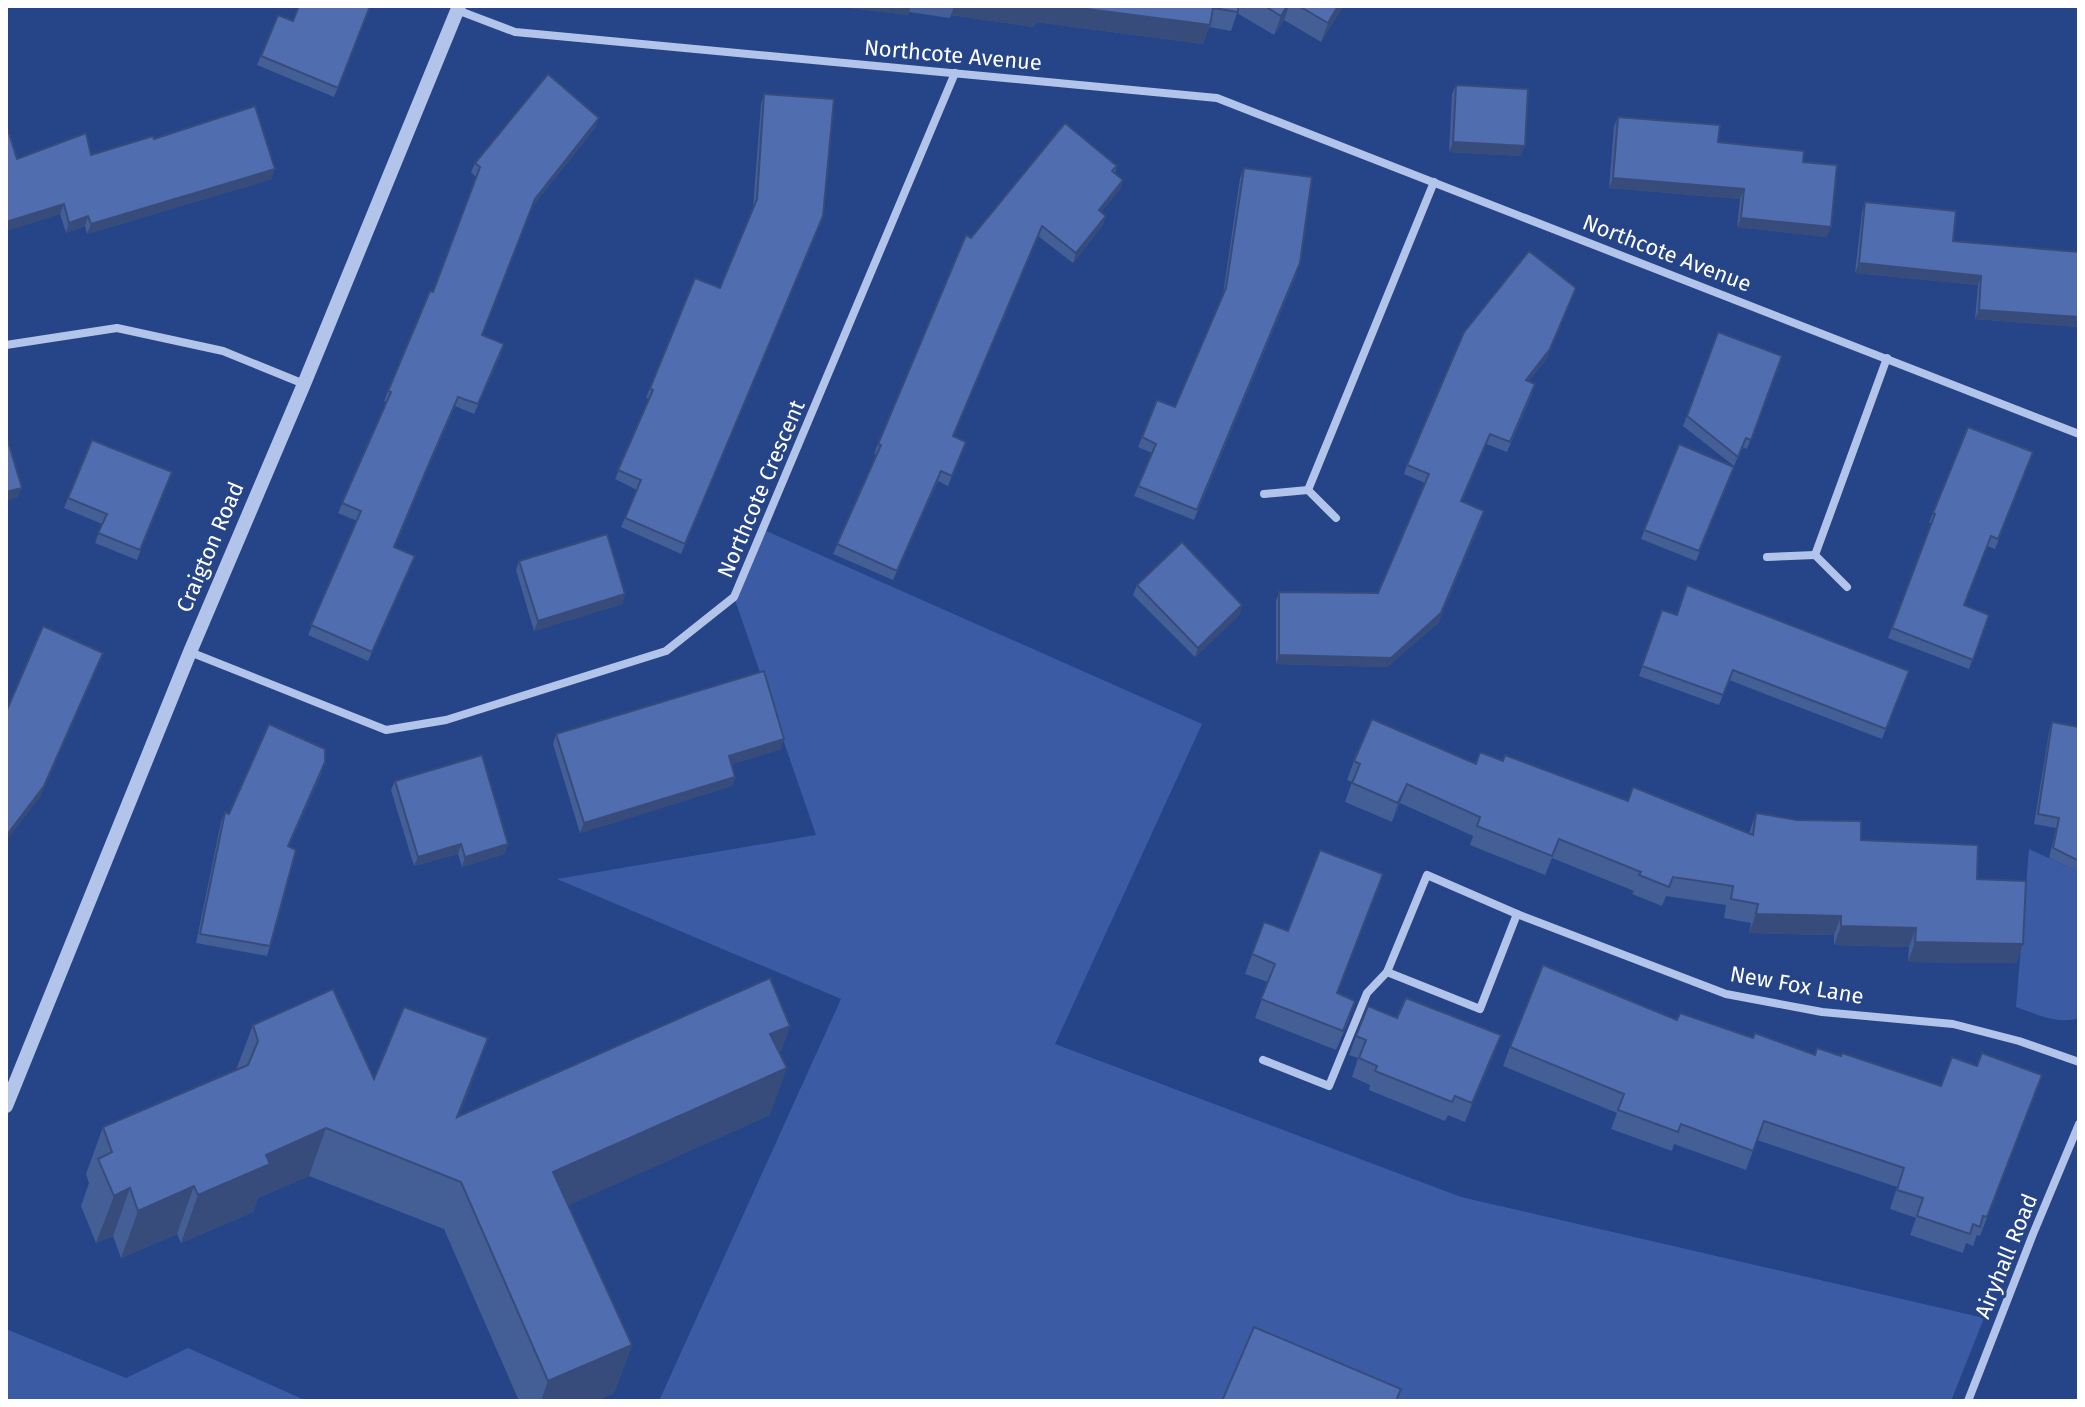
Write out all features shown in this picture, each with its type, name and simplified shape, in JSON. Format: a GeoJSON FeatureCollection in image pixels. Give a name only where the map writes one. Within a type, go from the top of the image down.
{"type":"FeatureCollection","features":[{"type":"Feature","properties":{"kind":"street","name":"Northcote Avenue"},"geometry":{"type":"LineString","coordinates":[[458,8],[515,32],[1217,98],[2079,434]]}},
{"type":"Feature","properties":{"kind":"street","name":"Craigton Road"},"geometry":{"type":"LineString","coordinates":[[6,1106],[190,652],[458,8]]}},
{"type":"Feature","properties":{"kind":"street","name":"Northcote Crescent"},"geometry":{"type":"LineString","coordinates":[[190,652],[386,730],[446,720],[666,651],[734,597],[955,73]]}},
{"type":"Feature","properties":{"kind":"street"},"geometry":{"type":"LineString","coordinates":[[1308,490],[1434,182]]}},
{"type":"Feature","properties":{"kind":"street"},"geometry":{"type":"LineString","coordinates":[[6,345],[117,328],[223,351],[304,384]]}},
{"type":"Feature","properties":{"kind":"street"},"geometry":{"type":"LineString","coordinates":[[1815,555],[1887,358]]}},
{"type":"Feature","properties":{"kind":"street"},"geometry":{"type":"LineString","coordinates":[[1264,494],[1308,490]]}},
{"type":"Feature","properties":{"kind":"street"},"geometry":{"type":"LineString","coordinates":[[1308,490],[1336,518]]}},
{"type":"Feature","properties":{"kind":"street"},"geometry":{"type":"LineString","coordinates":[[1767,557],[1815,555],[1847,587]]}},
{"type":"Feature","properties":{"kind":"street","name":"New Fox Lane"},"geometry":{"type":"LineString","coordinates":[[1263,1060],[1329,1086],[1367,993],[1387,972],[1427,875],[1517,914],[1726,994],[1822,1012],[1953,1024],[2019,1041],[2079,1062]]}},
{"type":"Feature","properties":{"kind":"street"},"geometry":{"type":"LineString","coordinates":[[1387,972],[1480,1009],[1517,914]]}},
{"type":"Feature","properties":{"kind":"street","name":"Airyhall Road"},"geometry":{"type":"LineString","coordinates":[[1968,1401],[2079,1124]]}},
{"type":"Feature","properties":{"kind":"shaded area"},"geometry":{"type":"Polygon","coordinates":[[[764,530],[1202,724],[1055,1044],[1461,1197],[1984,1318],[1951,1401],[659,1401],[841,999],[557,879],[816,835],[734,597],[764,530]]]}},
{"type":"Feature","properties":{"kind":"shaded area"},"geometry":{"type":"Polygon","coordinates":[[[2029,849],[2079,872],[2079,1018],[2055,1019],[2016,1007],[2029,849]]]}},
{"type":"Feature","properties":{"kind":"shaded area"},"geometry":{"type":"Polygon","coordinates":[[[6,1329],[126,1378],[188,1348],[307,1401],[6,1401],[6,1329]]]}},
{"type":"Feature","properties":{"kind":"building"},"geometry":{"type":"Polygon","coordinates":[[[299,6],[370,6],[338,88],[261,56],[278,15],[293,21],[299,6]]]}},
{"type":"Feature","properties":{"kind":"building"},"geometry":{"type":"Polygon","coordinates":[[[1064,6],[1238,6],[1238,12],[1213,8],[1210,25],[1064,6]]]}},
{"type":"Feature","properties":{"kind":"building"},"geometry":{"type":"Polygon","coordinates":[[[1265,6],[1287,6],[1281,16],[1265,6]]]}},
{"type":"Feature","properties":{"kind":"building"},"geometry":{"type":"Polygon","coordinates":[[[1299,6],[1338,6],[1328,23],[1299,6]]]}},
{"type":"Feature","properties":{"kind":"building"},"geometry":{"type":"Polygon","coordinates":[[[548,74],[599,118],[535,199],[482,335],[504,344],[478,404],[458,397],[428,466],[394,547],[415,556],[372,652],[311,625],[361,511],[342,503],[391,392],[388,391],[430,291],[433,292],[480,167],[475,163],[548,74]]]}},
{"type":"Feature","properties":{"kind":"building"},"geometry":{"type":"Polygon","coordinates":[[[1456,85],[1528,89],[1525,146],[1453,142],[1456,85]]]}},
{"type":"Feature","properties":{"kind":"building"},"geometry":{"type":"Polygon","coordinates":[[[764,94],[834,99],[823,216],[685,544],[625,518],[641,480],[618,470],[653,390],[650,388],[695,278],[720,288],[757,199],[764,94]]]}},
{"type":"Feature","properties":{"kind":"building"},"geometry":{"type":"Polygon","coordinates":[[[255,106],[275,169],[91,224],[88,216],[69,223],[64,204],[6,222],[6,124],[17,159],[86,133],[91,155],[153,136],[154,139],[255,106]]]}},
{"type":"Feature","properties":{"kind":"building"},"geometry":{"type":"Polygon","coordinates":[[[1618,117],[1720,125],[1718,142],[1804,151],[1803,162],[1837,165],[1831,227],[1741,218],[1744,189],[1613,178],[1618,117]]]}},
{"type":"Feature","properties":{"kind":"building"},"geometry":{"type":"Polygon","coordinates":[[[1065,123],[1117,166],[1112,171],[1123,180],[1099,210],[1106,216],[1076,253],[1042,226],[953,436],[966,442],[952,476],[941,471],[897,571],[837,544],[881,445],[878,444],[966,235],[971,238],[1065,123]]]}},
{"type":"Feature","properties":{"kind":"building"},"geometry":{"type":"Polygon","coordinates":[[[1244,168],[1312,177],[1300,263],[1197,510],[1138,486],[1156,444],[1142,437],[1157,400],[1175,407],[1226,288],[1244,168]]]}},
{"type":"Feature","properties":{"kind":"building"},"geometry":{"type":"Polygon","coordinates":[[[1865,202],[1956,211],[1953,241],[2079,252],[2079,317],[1979,310],[1981,276],[1859,263],[1865,202]]]}},
{"type":"Feature","properties":{"kind":"building"},"geometry":{"type":"Polygon","coordinates":[[[1529,251],[1576,288],[1550,349],[1526,380],[1535,384],[1510,442],[1490,434],[1461,501],[1484,511],[1441,613],[1391,658],[1279,655],[1279,592],[1378,593],[1429,474],[1407,465],[1464,332],[1529,251]]]}},
{"type":"Feature","properties":{"kind":"building"},"geometry":{"type":"Polygon","coordinates":[[[1718,332],[1782,356],[1751,440],[1746,438],[1738,457],[1687,416],[1718,332]]]}},
{"type":"Feature","properties":{"kind":"building"},"geometry":{"type":"Polygon","coordinates":[[[1968,427],[2033,452],[1998,539],[1991,536],[1964,605],[1989,615],[1973,660],[1892,628],[1968,427]]]}},
{"type":"Feature","properties":{"kind":"building"},"geometry":{"type":"Polygon","coordinates":[[[6,435],[22,488],[6,492],[6,435]]]}},
{"type":"Feature","properties":{"kind":"building"},"geometry":{"type":"Polygon","coordinates":[[[92,440],[172,472],[140,550],[98,533],[107,514],[68,498],[92,440]]]}},
{"type":"Feature","properties":{"kind":"building"},"geometry":{"type":"Polygon","coordinates":[[[1679,444],[1734,467],[1699,551],[1644,530],[1679,444]]]}},
{"type":"Feature","properties":{"kind":"building"},"geometry":{"type":"Polygon","coordinates":[[[607,534],[625,594],[538,621],[519,561],[607,534]]]}},
{"type":"Feature","properties":{"kind":"building"},"geometry":{"type":"Polygon","coordinates":[[[1182,542],[1242,605],[1198,648],[1137,585],[1182,542]]]}},
{"type":"Feature","properties":{"kind":"building"},"geometry":{"type":"Polygon","coordinates":[[[1687,585],[1909,671],[1886,729],[1733,670],[1723,695],[1642,666],[1662,610],[1677,615],[1687,585]]]}},
{"type":"Feature","properties":{"kind":"building"},"geometry":{"type":"Polygon","coordinates":[[[43,626],[103,653],[44,786],[6,836],[6,712],[43,626]]]}},
{"type":"Feature","properties":{"kind":"building"},"geometry":{"type":"Polygon","coordinates":[[[764,671],[784,739],[729,756],[735,777],[584,823],[556,734],[764,671]]]}},
{"type":"Feature","properties":{"kind":"building"},"geometry":{"type":"Polygon","coordinates":[[[1372,719],[1476,764],[1480,752],[1503,761],[1505,755],[1628,801],[1633,787],[1753,835],[1756,813],[1797,820],[1861,821],[1861,840],[1978,845],[1977,879],[2026,881],[2023,944],[1915,942],[1916,928],[1841,926],[1841,916],[1756,914],[1758,904],[1731,899],[1733,886],[1673,877],[1669,887],[1639,875],[1641,872],[1559,839],[1552,856],[1477,826],[1480,817],[1407,784],[1398,803],[1352,783],[1360,764],[1354,761],[1372,719]]]}},
{"type":"Feature","properties":{"kind":"building"},"geometry":{"type":"Polygon","coordinates":[[[2052,722],[2079,727],[2079,861],[2053,848],[2059,818],[2038,814],[2052,722]]]}},
{"type":"Feature","properties":{"kind":"building"},"geometry":{"type":"Polygon","coordinates":[[[269,724],[325,749],[325,762],[288,846],[296,850],[270,946],[200,934],[225,812],[229,814],[269,724]]]}},
{"type":"Feature","properties":{"kind":"building"},"geometry":{"type":"Polygon","coordinates":[[[482,755],[508,844],[465,857],[461,844],[418,857],[395,781],[482,755]]]}},
{"type":"Feature","properties":{"kind":"building"},"geometry":{"type":"Polygon","coordinates":[[[1320,850],[1383,874],[1337,993],[1355,1001],[1343,1031],[1261,999],[1275,964],[1252,954],[1264,922],[1288,931],[1320,850]]]}},
{"type":"Feature","properties":{"kind":"building"},"geometry":{"type":"Polygon","coordinates":[[[1543,965],[1677,1020],[1680,1013],[1753,1038],[1755,1033],[1815,1055],[1817,1048],[1841,1056],[1842,1053],[1941,1086],[1952,1057],[1977,1066],[1982,1053],[2042,1075],[1987,1217],[1983,1216],[1980,1227],[1973,1224],[1970,1234],[1917,1216],[1923,1198],[1897,1190],[1904,1168],[1764,1121],[1753,1151],[1681,1124],[1678,1132],[1618,1110],[1624,1094],[1510,1047],[1543,965]]]}},
{"type":"Feature","properties":{"kind":"building"},"geometry":{"type":"Polygon","coordinates":[[[770,978],[790,1026],[770,1034],[787,1068],[553,1172],[632,1345],[548,1381],[461,1182],[326,1128],[266,1155],[270,1164],[198,1195],[194,1186],[138,1211],[130,1188],[114,1196],[98,1159],[112,1152],[103,1127],[248,1065],[258,1041],[253,1025],[333,989],[374,1079],[404,1007],[488,1038],[457,1117],[770,978]]]}},
{"type":"Feature","properties":{"kind":"building"},"geometry":{"type":"Polygon","coordinates":[[[1406,998],[1501,1035],[1472,1103],[1455,1096],[1452,1102],[1375,1071],[1377,1066],[1359,1058],[1366,1040],[1356,1036],[1368,1006],[1397,1018],[1406,998]]]}},
{"type":"Feature","properties":{"kind":"building"},"geometry":{"type":"Polygon","coordinates":[[[1254,1327],[1401,1389],[1396,1401],[1222,1401],[1254,1327]]]}}]}
